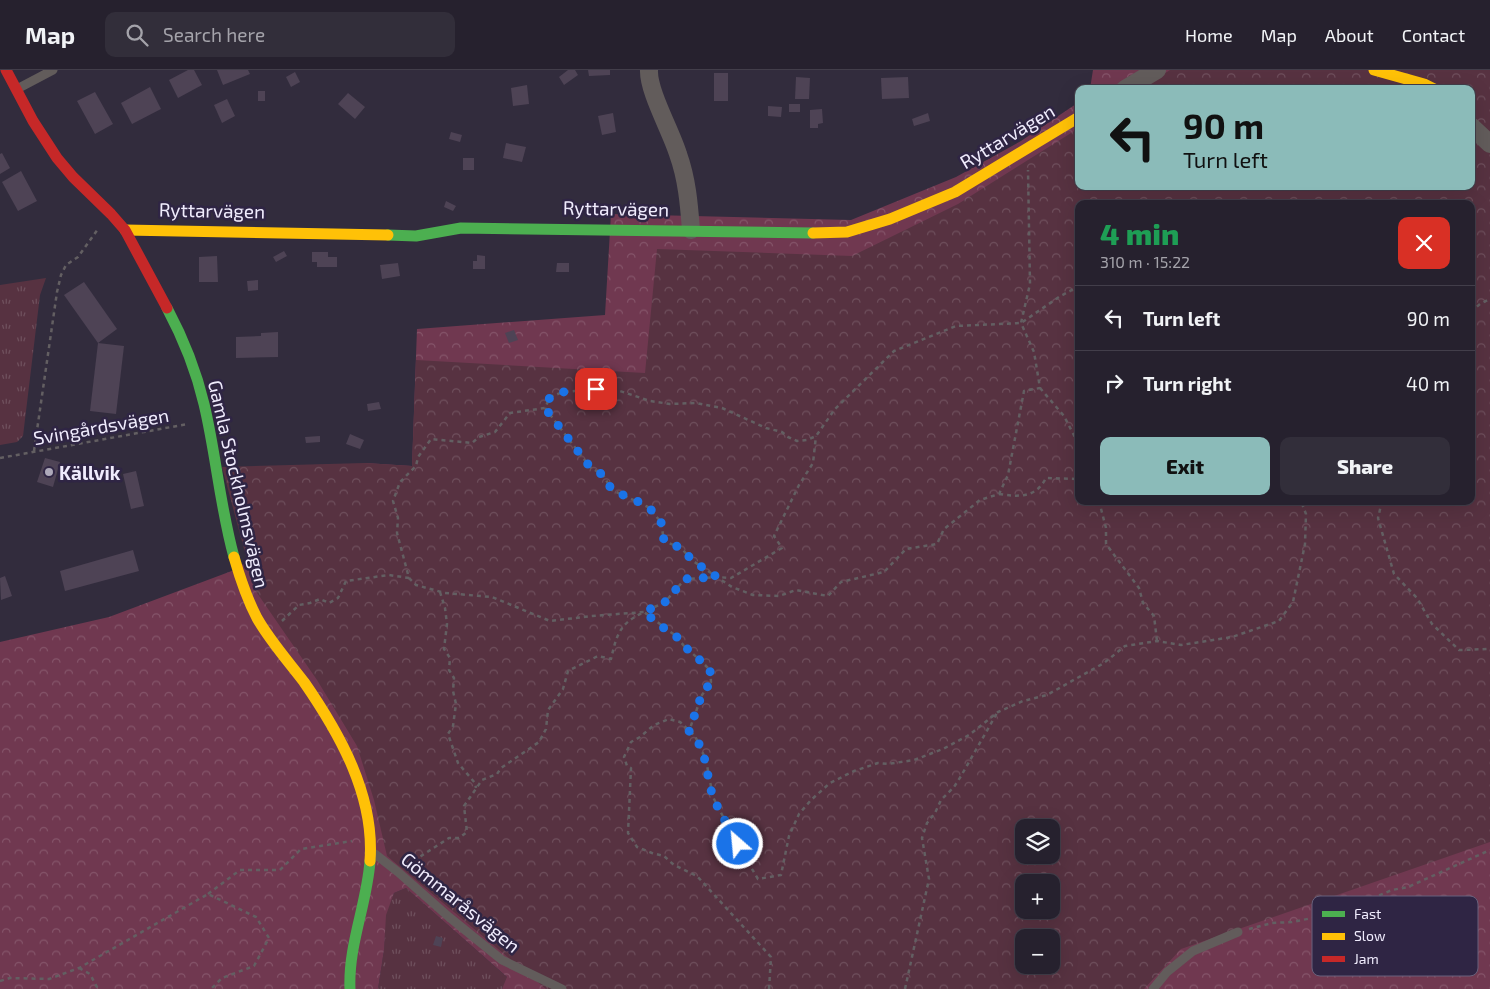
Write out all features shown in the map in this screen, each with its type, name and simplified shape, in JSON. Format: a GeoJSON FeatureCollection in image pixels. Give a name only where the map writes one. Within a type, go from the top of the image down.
{"type":"FeatureCollection","features":[{"type":"Feature","properties":{"kind":"street","name":"Gamla Stockholmsvägen"},"geometry":{"type":"LineString","coordinates":[[6,70],[38,130],[66,169],[116,218],[125,230],[178,329],[196,373],[227,526],[249,602],[264,630],[295,670],[332,727],[363,796],[369,818],[371,844],[368,879],[354,945],[350,989]]}},
{"type":"Feature","properties":{"kind":"street"},"geometry":{"type":"LineString","coordinates":[[649,70],[649,80],[671,132],[687,184],[691,230]]}},
{"type":"Feature","properties":{"kind":"street"},"geometry":{"type":"LineString","coordinates":[[1374,70],[1426,85]]}},
{"type":"Feature","properties":{"kind":"street"},"geometry":{"type":"LineString","coordinates":[[1131,85],[1150,72]]}},
{"type":"Feature","properties":{"kind":"street","name":"Ryttarvägen"},"geometry":{"type":"LineString","coordinates":[[125,230],[416,236],[461,228],[847,232],[863,228],[955,192],[1075,119]]}},
{"type":"Feature","properties":{"kind":"street"},"geometry":{"type":"LineString","coordinates":[[1475,130],[1490,144]]}},
{"type":"Feature","properties":{"kind":"lane"},"geometry":{"type":"LineString","coordinates":[[15,90],[53,70]]}},
{"type":"Feature","properties":{"kind":"lane","name":"Gömmaråsvägen"},"geometry":{"type":"LineString","coordinates":[[371,844],[398,872],[502,960],[562,989]]}},
{"type":"Feature","properties":{"kind":"lane"},"geometry":{"type":"LineString","coordinates":[[1153,989],[1168,972],[1193,951],[1238,932]]}},
{"type":"Feature","properties":{"kind":"path"},"geometry":{"type":"LineString","coordinates":[[1028,147],[1030,284],[1021,322],[1034,352],[1040,388],[1064,416],[1075,437]]}},
{"type":"Feature","properties":{"kind":"path"},"geometry":{"type":"LineString","coordinates":[[34,452],[57,292],[61,276],[66,265],[78,257],[102,224]]}},
{"type":"Feature","properties":{"kind":"path"},"geometry":{"type":"LineString","coordinates":[[398,872],[411,861],[449,838],[459,838],[467,832],[464,806],[482,780],[497,774],[501,768],[539,742],[546,729],[548,710],[563,688],[568,671],[598,656],[611,659],[616,635],[630,619],[665,602],[685,579],[732,578],[782,548],[774,536],[799,485],[813,463],[816,436],[835,409],[894,351],[956,326],[1021,322],[1075,288]]}},
{"type":"Feature","properties":{"kind":"path"},"geometry":{"type":"LineString","coordinates":[[1475,308],[1490,299]]}},
{"type":"Feature","properties":{"kind":"path"},"geometry":{"type":"LineString","coordinates":[[999,494],[1008,475],[1024,391],[1040,388]]}},
{"type":"Feature","properties":{"kind":"path"},"geometry":{"type":"LineString","coordinates":[[545,408],[550,397],[563,392],[614,389],[650,401],[670,404],[696,403],[722,408],[766,428],[782,432],[797,441],[807,440],[816,436]]}},
{"type":"Feature","properties":{"kind":"path"},"geometry":{"type":"LineString","coordinates":[[545,408],[590,467],[603,475],[612,490],[648,506],[661,522],[664,541],[681,548],[693,561],[732,586],[752,596],[779,596],[796,590],[828,596],[841,582],[884,572],[906,549],[937,544],[944,529],[980,500],[999,494],[1013,496],[1028,494],[1042,487],[1046,478],[1075,479]]}},
{"type":"Feature","properties":{"kind":"path"},"geometry":{"type":"LineString","coordinates":[[545,408],[510,413],[495,432],[479,437],[472,443],[431,439],[418,457],[416,466],[400,482],[393,501],[398,518],[397,533],[409,578],[416,585],[440,592],[492,597],[550,621],[644,612],[676,636],[710,670],[711,682],[702,694],[689,731]]}},
{"type":"Feature","properties":{"kind":"path","name":"Svingårdsvägen"},"geometry":{"type":"LineString","coordinates":[[0,458],[206,421]]}},
{"type":"Feature","properties":{"kind":"path"},"geometry":{"type":"LineString","coordinates":[[1100,505],[1106,528],[1106,544],[1139,588],[1143,602],[1154,616],[1157,640]]}},
{"type":"Feature","properties":{"kind":"path"},"geometry":{"type":"LineString","coordinates":[[769,989],[771,957],[738,920],[697,876],[674,864],[664,856],[637,846],[628,833],[631,768],[627,766],[624,757],[631,742],[668,719],[680,722],[695,736],[706,760],[713,797],[758,879],[781,875],[789,836],[800,814],[811,800],[830,783],[854,771],[878,764],[914,760],[943,749],[969,735],[998,712],[1023,701],[1047,695],[1104,663],[1124,646],[1157,640],[1181,645],[1232,637],[1279,621],[1293,602],[1305,544],[1306,514],[1303,505]]}},
{"type":"Feature","properties":{"kind":"path"},"geometry":{"type":"LineString","coordinates":[[1381,505],[1378,518],[1394,574],[1417,598],[1432,624],[1459,650],[1490,649]]}},
{"type":"Feature","properties":{"kind":"path"},"geometry":{"type":"LineString","coordinates":[[264,630],[276,627],[299,605],[320,599],[329,603],[338,598],[346,582],[389,575],[409,578]]}},
{"type":"Feature","properties":{"kind":"path"},"geometry":{"type":"LineString","coordinates":[[440,592],[447,624],[444,649],[450,658],[449,670],[454,678],[453,691],[456,704],[453,726],[448,734],[458,763],[475,784],[476,788]]}},
{"type":"Feature","properties":{"kind":"path"},"geometry":{"type":"LineString","coordinates":[[905,989],[929,879],[922,838],[927,823],[935,813],[941,800],[954,787],[998,712]]}},
{"type":"Feature","properties":{"kind":"path"},"geometry":{"type":"LineString","coordinates":[[0,981],[10,978],[49,978],[79,968],[208,894],[240,870],[280,870],[302,849],[371,844]]}},
{"type":"Feature","properties":{"kind":"path"},"geometry":{"type":"LineString","coordinates":[[1379,896],[1408,887],[1490,850]]}},
{"type":"Feature","properties":{"kind":"path"},"geometry":{"type":"LineString","coordinates":[[208,894],[256,917],[269,938],[254,966],[222,978],[211,989]]}},
{"type":"Feature","properties":{"kind":"path"},"geometry":{"type":"LineString","coordinates":[[1238,932],[1272,923],[1312,918]]}},
{"type":"Feature","properties":{"kind":"path"},"geometry":{"type":"LineString","coordinates":[[79,968],[90,974],[98,989]]}},
{"type":"Feature","properties":{"kind":"green space"},"geometry":{"type":"Polygon","coordinates":[[[1093,70],[1490,70],[1490,989],[502,989],[507,977],[406,888],[394,893],[386,915],[384,950],[378,989],[0,989],[0,642],[109,617],[237,569],[365,463],[412,466],[417,329],[605,315],[611,214],[851,220],[956,177],[1021,141],[1075,105],[1075,190],[1475,190],[1475,85],[1091,85],[1093,70]]]}},
{"type":"Feature","properties":{"kind":"green space"},"geometry":{"type":"Polygon","coordinates":[[[1170,70],[1490,70],[1490,842],[1334,896],[1312,896],[1312,904],[1181,949],[1144,989],[546,989],[387,856],[374,800],[357,746],[317,680],[255,590],[222,467],[365,463],[412,466],[416,360],[645,373],[657,249],[852,256],[958,204],[1075,131],[1075,190],[1475,190],[1475,85],[1146,85],[1170,70]]]}},
{"type":"Feature","properties":{"kind":"green space"},"geometry":{"type":"Polygon","coordinates":[[[46,278],[40,295],[23,436],[17,442],[0,445],[0,285],[46,278]]]}},
{"type":"Feature","properties":{"kind":"green space"},"geometry":{"type":"Polygon","coordinates":[[[406,888],[508,978],[502,989],[378,989],[384,950],[385,915],[394,893],[406,888]]]}},
{"type":"Feature","properties":{"kind":"building"},"geometry":{"type":"Polygon","coordinates":[[[188,70],[194,70],[202,85],[178,98],[169,80],[188,70]]]}},
{"type":"Feature","properties":{"kind":"building"},"geometry":{"type":"Polygon","coordinates":[[[217,70],[248,70],[250,74],[223,85],[217,70]]]}},
{"type":"Feature","properties":{"kind":"building"},"geometry":{"type":"Polygon","coordinates":[[[568,70],[575,70],[578,75],[564,85],[559,77],[568,70]]]}},
{"type":"Feature","properties":{"kind":"building"},"geometry":{"type":"Polygon","coordinates":[[[588,70],[610,70],[610,75],[589,76],[588,70]]]}},
{"type":"Feature","properties":{"kind":"building"},"geometry":{"type":"Polygon","coordinates":[[[295,72],[300,82],[291,87],[286,77],[295,72]]]}},
{"type":"Feature","properties":{"kind":"building"},"geometry":{"type":"Polygon","coordinates":[[[714,73],[728,73],[728,101],[714,101],[714,73]]]}},
{"type":"Feature","properties":{"kind":"building"},"geometry":{"type":"Polygon","coordinates":[[[796,77],[810,78],[809,99],[795,99],[796,77]]]}},
{"type":"Feature","properties":{"kind":"building"},"geometry":{"type":"Polygon","coordinates":[[[908,77],[909,98],[882,99],[881,78],[908,77]]]}},
{"type":"Feature","properties":{"kind":"building"},"geometry":{"type":"Polygon","coordinates":[[[527,85],[529,104],[513,106],[511,88],[527,85]]]}},
{"type":"Feature","properties":{"kind":"building"},"geometry":{"type":"Polygon","coordinates":[[[150,87],[161,109],[132,124],[121,103],[150,87]]]}},
{"type":"Feature","properties":{"kind":"building"},"geometry":{"type":"Polygon","coordinates":[[[258,91],[265,91],[265,101],[258,101],[258,91]]]}},
{"type":"Feature","properties":{"kind":"building"},"geometry":{"type":"Polygon","coordinates":[[[95,92],[113,124],[95,134],[77,101],[95,92]]]}},
{"type":"Feature","properties":{"kind":"building"},"geometry":{"type":"Polygon","coordinates":[[[348,93],[365,107],[355,119],[338,104],[348,93]]]}},
{"type":"Feature","properties":{"kind":"building"},"geometry":{"type":"Polygon","coordinates":[[[227,99],[235,116],[222,123],[214,105],[227,99]]]}},
{"type":"Feature","properties":{"kind":"building"},"geometry":{"type":"Polygon","coordinates":[[[789,104],[800,104],[800,112],[789,112],[789,104]]]}},
{"type":"Feature","properties":{"kind":"building"},"geometry":{"type":"Polygon","coordinates":[[[768,106],[782,107],[781,117],[768,116],[768,106]]]}},
{"type":"Feature","properties":{"kind":"building"},"geometry":{"type":"Polygon","coordinates":[[[822,109],[823,123],[818,124],[818,128],[810,128],[810,110],[822,109]]]}},
{"type":"Feature","properties":{"kind":"building"},"geometry":{"type":"Polygon","coordinates":[[[613,113],[616,132],[602,135],[598,116],[613,113]]]}},
{"type":"Feature","properties":{"kind":"building"},"geometry":{"type":"Polygon","coordinates":[[[928,113],[930,121],[914,126],[912,119],[928,113]]]}},
{"type":"Feature","properties":{"kind":"building"},"geometry":{"type":"Polygon","coordinates":[[[451,132],[462,135],[460,142],[449,139],[451,132]]]}},
{"type":"Feature","properties":{"kind":"building"},"geometry":{"type":"Polygon","coordinates":[[[506,143],[526,147],[522,162],[503,158],[506,143]]]}},
{"type":"Feature","properties":{"kind":"building"},"geometry":{"type":"Polygon","coordinates":[[[2,153],[10,168],[0,174],[0,154],[2,153]]]}},
{"type":"Feature","properties":{"kind":"building"},"geometry":{"type":"Polygon","coordinates":[[[463,158],[474,158],[474,170],[463,170],[463,158]]]}},
{"type":"Feature","properties":{"kind":"building"},"geometry":{"type":"Polygon","coordinates":[[[21,171],[37,201],[18,211],[2,182],[21,171]]]}},
{"type":"Feature","properties":{"kind":"building"},"geometry":{"type":"Polygon","coordinates":[[[446,201],[456,206],[453,211],[444,207],[446,201]]]}},
{"type":"Feature","properties":{"kind":"building"},"geometry":{"type":"Polygon","coordinates":[[[284,251],[287,256],[276,262],[273,257],[284,251]]]}},
{"type":"Feature","properties":{"kind":"building"},"geometry":{"type":"Polygon","coordinates":[[[312,252],[328,252],[328,257],[337,257],[337,267],[317,267],[317,262],[312,262],[312,252]]]}},
{"type":"Feature","properties":{"kind":"building"},"geometry":{"type":"Polygon","coordinates":[[[477,255],[485,256],[485,269],[473,269],[473,261],[477,261],[477,255]]]}},
{"type":"Feature","properties":{"kind":"building"},"geometry":{"type":"Polygon","coordinates":[[[217,256],[218,282],[199,282],[199,257],[217,256]]]}},
{"type":"Feature","properties":{"kind":"building"},"geometry":{"type":"Polygon","coordinates":[[[398,263],[400,276],[382,279],[380,265],[398,263]]]}},
{"type":"Feature","properties":{"kind":"building"},"geometry":{"type":"Polygon","coordinates":[[[557,263],[569,263],[569,272],[556,272],[557,263]]]}},
{"type":"Feature","properties":{"kind":"building"},"geometry":{"type":"Polygon","coordinates":[[[258,280],[258,290],[248,291],[247,281],[258,280]]]}},
{"type":"Feature","properties":{"kind":"building"},"geometry":{"type":"Polygon","coordinates":[[[84,282],[117,329],[98,343],[64,295],[84,282]]]}},
{"type":"Feature","properties":{"kind":"building"},"geometry":{"type":"Polygon","coordinates":[[[514,330],[518,340],[509,343],[505,333],[514,330]]]}},
{"type":"Feature","properties":{"kind":"building"},"geometry":{"type":"Polygon","coordinates":[[[278,332],[278,357],[236,358],[236,337],[261,336],[261,333],[278,332]]]}},
{"type":"Feature","properties":{"kind":"building"},"geometry":{"type":"Polygon","coordinates":[[[98,343],[124,346],[116,414],[90,411],[98,343]]]}},
{"type":"Feature","properties":{"kind":"building"},"geometry":{"type":"Polygon","coordinates":[[[379,402],[381,409],[368,411],[367,404],[379,402]]]}},
{"type":"Feature","properties":{"kind":"building"},"geometry":{"type":"Polygon","coordinates":[[[350,434],[364,440],[360,449],[346,444],[350,434]]]}},
{"type":"Feature","properties":{"kind":"building"},"geometry":{"type":"Polygon","coordinates":[[[320,436],[320,442],[306,443],[305,437],[320,436]]]}},
{"type":"Feature","properties":{"kind":"building","name":"Källvik"},"geometry":{"type":"Polygon","coordinates":[[[45,458],[60,462],[53,487],[37,482],[45,458]]]}},
{"type":"Feature","properties":{"kind":"building"},"geometry":{"type":"Polygon","coordinates":[[[136,471],[144,506],[131,509],[123,474],[136,471]]]}},
{"type":"Feature","properties":{"kind":"building"},"geometry":{"type":"Polygon","coordinates":[[[133,550],[139,571],[65,591],[60,571],[133,550]]]}},
{"type":"Feature","properties":{"kind":"building"},"geometry":{"type":"Polygon","coordinates":[[[5,576],[12,596],[1,600],[0,578],[5,576]]]}},
{"type":"Feature","properties":{"kind":"building"},"geometry":{"type":"Polygon","coordinates":[[[436,936],[443,938],[441,947],[433,945],[436,936]]]}},
{"type":"Feature","properties":{"kind":"traffic: fast"},"geometry":{"type":"LineString","coordinates":[[388,235],[416,236],[461,228],[813,233]]}},
{"type":"Feature","properties":{"kind":"traffic: fast"},"geometry":{"type":"LineString","coordinates":[[167,308],[188,354],[201,391],[234,557]]}},
{"type":"Feature","properties":{"kind":"traffic: fast"},"geometry":{"type":"LineString","coordinates":[[350,989],[352,956],[370,861]]}},
{"type":"Feature","properties":{"kind":"traffic: slow"},"geometry":{"type":"LineString","coordinates":[[1374,70],[1426,85]]}},
{"type":"Feature","properties":{"kind":"traffic: slow"},"geometry":{"type":"LineString","coordinates":[[813,233],[847,232],[890,219],[955,192],[1075,119]]}},
{"type":"Feature","properties":{"kind":"traffic: slow"},"geometry":{"type":"LineString","coordinates":[[125,230],[388,235]]}},
{"type":"Feature","properties":{"kind":"traffic: slow"},"geometry":{"type":"LineString","coordinates":[[234,557],[244,588],[257,618],[273,643],[304,682],[342,744],[361,790],[367,813],[370,861]]}},
{"type":"Feature","properties":{"kind":"traffic: jam"},"geometry":{"type":"LineString","coordinates":[[6,70],[33,121],[57,158],[125,230],[167,308]]}},
{"type":"Feature","properties":{"kind":"place","name":"Källvik"},"geometry":{"type":"Point","coordinates":[49,472]}},
{"type":"Feature","properties":{"kind":"route"},"geometry":{"type":"LineString","coordinates":[[596,389],[563,392],[550,397],[545,408],[590,467],[603,475],[612,490],[648,506],[661,522],[664,541],[681,548],[693,561],[717,577],[708,576],[685,579],[665,602],[644,612],[676,636],[710,670],[711,682],[702,694],[689,731],[695,736],[706,760],[713,797],[738,844]]}}]}
